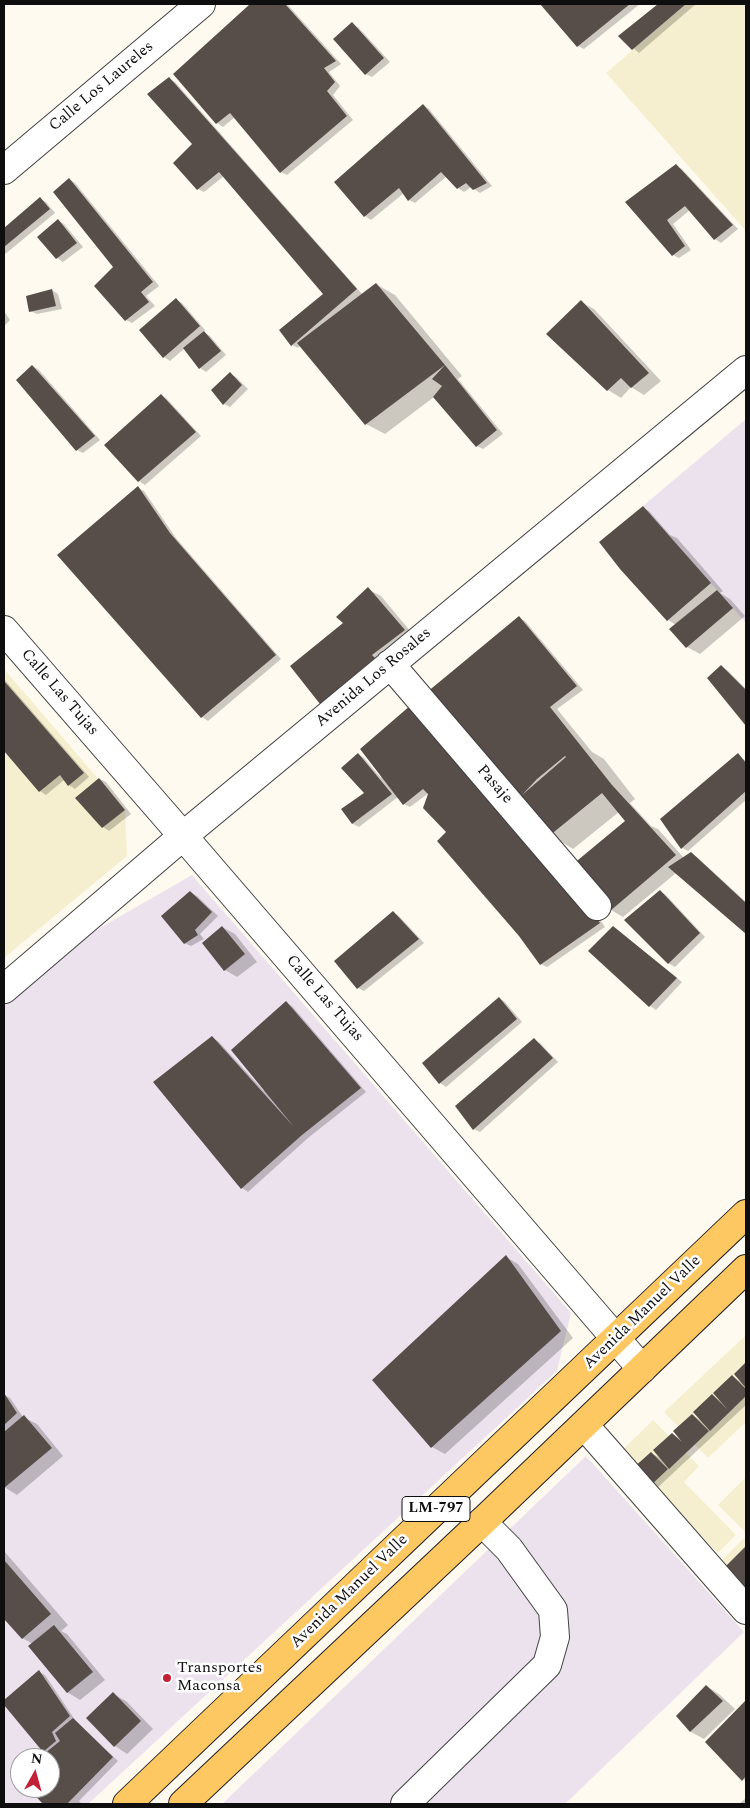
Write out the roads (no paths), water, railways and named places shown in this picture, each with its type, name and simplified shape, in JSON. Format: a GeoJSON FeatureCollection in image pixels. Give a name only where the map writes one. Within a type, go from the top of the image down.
{"type":"FeatureCollection","features":[{"type":"Feature","properties":{"kind":"main road","name":"Avenida Manuel Valle"},"geometry":{"type":"LineString","coordinates":[[127,1804],[746,1214]]}},
{"type":"Feature","properties":{"kind":"main road","name":"LM-797"},"geometry":{"type":"LineString","coordinates":[[183,1804],[482,1522],[746,1269]]}},
{"type":"Feature","properties":{"kind":"street","name":"Calle Los Laureles"},"geometry":{"type":"LineString","coordinates":[[4,170],[200,4]]}},
{"type":"Feature","properties":{"kind":"street","name":"Avenida Los Rosales"},"geometry":{"type":"LineString","coordinates":[[4,989],[390,664],[746,370]]}},
{"type":"Feature","properties":{"kind":"street","name":"Calle Las Tujas"},"geometry":{"type":"LineString","coordinates":[[4,630],[184,836],[642,1369]]}},
{"type":"Feature","properties":{"kind":"street","name":"Pasaje"},"geometry":{"type":"LineString","coordinates":[[390,664],[598,906]]}},
{"type":"Feature","properties":{"kind":"street"},"geometry":{"type":"LineString","coordinates":[[584,1425],[746,1610]]}},
{"type":"Feature","properties":{"kind":"street"},"geometry":{"type":"LineString","coordinates":[[404,1804],[547,1665],[555,1637],[552,1610],[509,1549],[482,1522]]}},
{"type":"Feature","properties":{"kind":"place","name":"Transportes Maconsa"},"geometry":{"type":"Point","coordinates":[167,1678]}}]}
